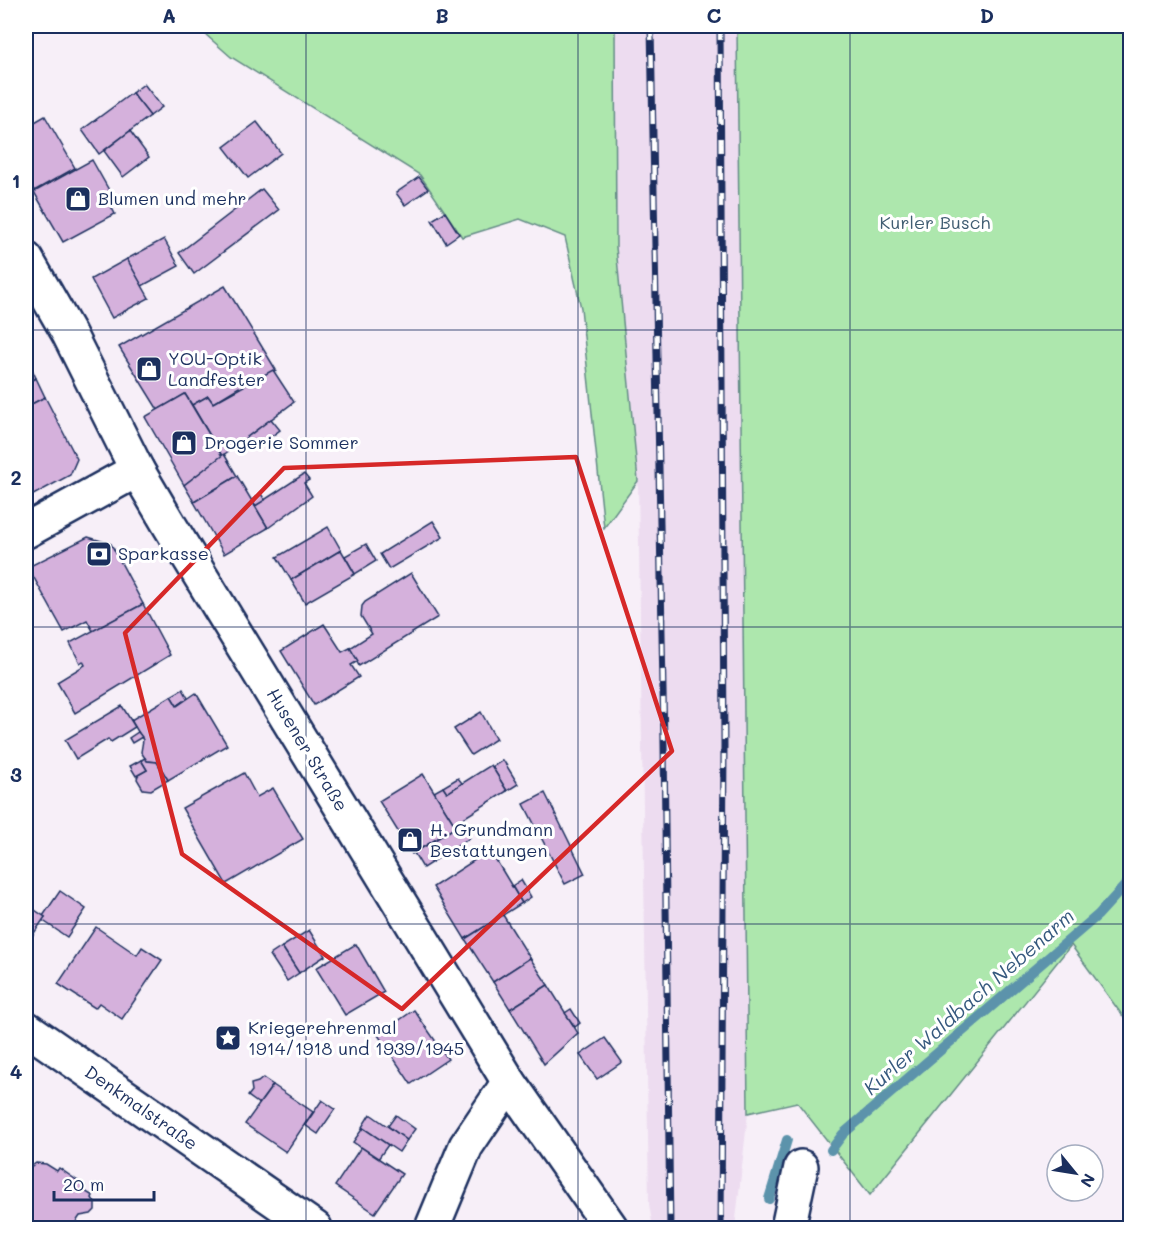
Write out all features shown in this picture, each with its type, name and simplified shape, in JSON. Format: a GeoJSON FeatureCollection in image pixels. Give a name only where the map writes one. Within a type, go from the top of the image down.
{"type":"FeatureCollection","features":[{"type":"Feature","properties":{"kind":"street","name":"Husener Straße"},"geometry":{"type":"LineString","coordinates":[[26,259],[69,334],[137,470],[509,1082],[611,1228]]}},
{"type":"Feature","properties":{"kind":"street"},"geometry":{"type":"LineString","coordinates":[[26,531],[137,470]]}},
{"type":"Feature","properties":{"kind":"street","name":"Denkmalstraße"},"geometry":{"type":"LineString","coordinates":[[26,1028],[315,1228]]}},
{"type":"Feature","properties":{"kind":"street"},"geometry":{"type":"LineString","coordinates":[[432,1228],[466,1146],[509,1082]]}},
{"type":"Feature","properties":{"kind":"street"},"geometry":{"type":"LineString","coordinates":[[788,1228],[801,1167]]}},
{"type":"Feature","properties":{"kind":"highlighted area"},"geometry":{"type":"Polygon","coordinates":[[[576,457],[672,751],[402,1009],[182,854],[125,633],[284,468],[576,457]]]}},
{"type":"Feature","properties":{"kind":"shaded area"},"geometry":{"type":"Polygon","coordinates":[[[615,26],[737,26],[748,1113],[735,1228],[653,1228],[649,1204],[638,481],[616,247],[615,26]]]}},
{"type":"Feature","properties":{"kind":"green space"},"geometry":{"type":"Polygon","coordinates":[[[196,26],[615,26],[616,247],[638,481],[604,528],[581,308],[565,237],[520,219],[462,237],[420,175],[231,57],[196,26]]]}},
{"type":"Feature","properties":{"kind":"green space","name":"Kurler Busch"},"geometry":{"type":"Polygon","coordinates":[[[737,26],[1130,26],[1130,1026],[1071,945],[870,1195],[797,1102],[748,1113],[737,26]]]}},
{"type":"Feature","properties":{"kind":"building"},"geometry":{"type":"Polygon","coordinates":[[[144,84],[162,107],[150,116],[132,93],[144,84]]]}},
{"type":"Feature","properties":{"kind":"building"},"geometry":{"type":"Polygon","coordinates":[[[132,93],[150,116],[99,154],[82,130],[132,93]]]}},
{"type":"Feature","properties":{"kind":"building"},"geometry":{"type":"Polygon","coordinates":[[[45,116],[75,168],[34,191],[26,175],[26,127],[45,116]]]}},
{"type":"Feature","properties":{"kind":"building"},"geometry":{"type":"Polygon","coordinates":[[[257,122],[281,153],[248,178],[224,147],[257,122]]]}},
{"type":"Feature","properties":{"kind":"building"},"geometry":{"type":"Polygon","coordinates":[[[130,131],[149,157],[123,177],[104,151],[130,131]]]}},
{"type":"Feature","properties":{"kind":"building"},"geometry":{"type":"Polygon","coordinates":[[[92,160],[110,192],[105,195],[115,214],[63,242],[34,192],[92,160]]]}},
{"type":"Feature","properties":{"kind":"building"},"geometry":{"type":"Polygon","coordinates":[[[419,177],[428,189],[405,205],[396,193],[419,177]]]}},
{"type":"Feature","properties":{"kind":"building"},"geometry":{"type":"Polygon","coordinates":[[[262,189],[279,210],[194,274],[179,253],[262,189]]]}},
{"type":"Feature","properties":{"kind":"building"},"geometry":{"type":"Polygon","coordinates":[[[445,212],[459,234],[446,243],[432,220],[445,212]]]}},
{"type":"Feature","properties":{"kind":"building"},"geometry":{"type":"Polygon","coordinates":[[[164,239],[179,266],[142,286],[127,259],[164,239]]]}},
{"type":"Feature","properties":{"kind":"building"},"geometry":{"type":"Polygon","coordinates":[[[127,259],[149,298],[112,318],[91,279],[127,259]]]}},
{"type":"Feature","properties":{"kind":"building"},"geometry":{"type":"Polygon","coordinates":[[[225,286],[276,370],[240,389],[239,387],[213,403],[208,396],[192,405],[185,394],[158,410],[119,347],[225,286]]]}},
{"type":"Feature","properties":{"kind":"building"},"geometry":{"type":"Polygon","coordinates":[[[26,356],[36,378],[26,383],[26,356]]]}},
{"type":"Feature","properties":{"kind":"building"},"geometry":{"type":"Polygon","coordinates":[[[273,370],[294,402],[222,456],[192,405],[208,396],[213,403],[273,370]]]}},
{"type":"Feature","properties":{"kind":"building"},"geometry":{"type":"Polygon","coordinates":[[[36,378],[45,397],[26,407],[26,383],[36,378]]]}},
{"type":"Feature","properties":{"kind":"building"},"geometry":{"type":"Polygon","coordinates":[[[185,394],[222,456],[184,485],[145,417],[185,394]]]}},
{"type":"Feature","properties":{"kind":"building"},"geometry":{"type":"Polygon","coordinates":[[[45,397],[77,459],[70,475],[26,499],[26,407],[45,397]]]}},
{"type":"Feature","properties":{"kind":"building"},"geometry":{"type":"Polygon","coordinates":[[[271,419],[280,430],[254,449],[246,438],[271,419]]]}},
{"type":"Feature","properties":{"kind":"building"},"geometry":{"type":"Polygon","coordinates":[[[224,454],[237,476],[194,502],[184,485],[224,454]]]}},
{"type":"Feature","properties":{"kind":"building"},"geometry":{"type":"Polygon","coordinates":[[[304,474],[309,480],[304,483],[312,496],[268,528],[255,506],[304,474]]]}},
{"type":"Feature","properties":{"kind":"building"},"geometry":{"type":"Polygon","coordinates":[[[237,476],[268,528],[224,554],[194,502],[237,476]]]}},
{"type":"Feature","properties":{"kind":"building"},"geometry":{"type":"Polygon","coordinates":[[[261,494],[265,500],[255,506],[252,500],[261,494]]]}},
{"type":"Feature","properties":{"kind":"building"},"geometry":{"type":"Polygon","coordinates":[[[433,521],[443,537],[389,569],[380,554],[433,521]]]}},
{"type":"Feature","properties":{"kind":"building"},"geometry":{"type":"Polygon","coordinates":[[[328,527],[341,550],[291,580],[277,557],[328,527]]]}},
{"type":"Feature","properties":{"kind":"building"},"geometry":{"type":"Polygon","coordinates":[[[88,537],[111,544],[143,604],[93,631],[87,620],[64,632],[28,567],[88,537]]]}},
{"type":"Feature","properties":{"kind":"building"},"geometry":{"type":"Polygon","coordinates":[[[366,544],[376,561],[355,574],[345,556],[366,544]]]}},
{"type":"Feature","properties":{"kind":"building"},"geometry":{"type":"Polygon","coordinates":[[[341,550],[355,574],[305,603],[291,580],[341,550]]]}},
{"type":"Feature","properties":{"kind":"building"},"geometry":{"type":"Polygon","coordinates":[[[411,573],[438,617],[359,666],[350,648],[372,634],[361,616],[362,606],[411,573]]]}},
{"type":"Feature","properties":{"kind":"building"},"geometry":{"type":"Polygon","coordinates":[[[143,604],[170,655],[75,713],[57,682],[85,665],[83,661],[80,663],[70,643],[143,604]]]}},
{"type":"Feature","properties":{"kind":"building"},"geometry":{"type":"Polygon","coordinates":[[[324,624],[342,652],[350,648],[358,661],[351,665],[359,677],[314,705],[281,651],[324,624]]]}},
{"type":"Feature","properties":{"kind":"building"},"geometry":{"type":"Polygon","coordinates":[[[183,689],[188,698],[177,706],[171,696],[183,689]]]}},
{"type":"Feature","properties":{"kind":"building"},"geometry":{"type":"Polygon","coordinates":[[[196,693],[227,745],[168,780],[157,762],[147,761],[141,752],[143,740],[131,720],[171,696],[177,706],[196,693]]]}},
{"type":"Feature","properties":{"kind":"building"},"geometry":{"type":"Polygon","coordinates":[[[122,706],[135,727],[111,742],[108,739],[76,759],[65,740],[122,706]]]}},
{"type":"Feature","properties":{"kind":"building"},"geometry":{"type":"Polygon","coordinates":[[[481,712],[496,739],[471,755],[454,729],[481,712]]]}},
{"type":"Feature","properties":{"kind":"building"},"geometry":{"type":"Polygon","coordinates":[[[138,732],[142,737],[132,743],[129,738],[138,732]]]}},
{"type":"Feature","properties":{"kind":"building"},"geometry":{"type":"Polygon","coordinates":[[[145,758],[147,761],[157,762],[168,780],[151,790],[143,789],[137,779],[138,775],[147,770],[141,760],[145,758]]]}},
{"type":"Feature","properties":{"kind":"building"},"geometry":{"type":"Polygon","coordinates":[[[141,760],[147,770],[136,776],[130,766],[141,760]]]}},
{"type":"Feature","properties":{"kind":"building"},"geometry":{"type":"Polygon","coordinates":[[[503,760],[518,784],[507,791],[492,767],[503,760]]]}},
{"type":"Feature","properties":{"kind":"building"},"geometry":{"type":"Polygon","coordinates":[[[491,765],[507,791],[454,824],[434,792],[443,787],[447,793],[491,765]]]}},
{"type":"Feature","properties":{"kind":"building"},"geometry":{"type":"Polygon","coordinates":[[[244,773],[257,797],[273,788],[303,839],[226,884],[182,808],[244,773]]]}},
{"type":"Feature","properties":{"kind":"building"},"geometry":{"type":"Polygon","coordinates":[[[423,774],[456,827],[412,854],[379,801],[423,774]]]}},
{"type":"Feature","properties":{"kind":"building"},"geometry":{"type":"Polygon","coordinates":[[[458,778],[462,783],[447,793],[443,787],[458,778]]]}},
{"type":"Feature","properties":{"kind":"building"},"geometry":{"type":"Polygon","coordinates":[[[545,793],[585,874],[565,884],[524,804],[545,793]]]}},
{"type":"Feature","properties":{"kind":"building"},"geometry":{"type":"Polygon","coordinates":[[[460,821],[470,838],[423,868],[414,853],[456,827],[454,824],[460,821]]]}},
{"type":"Feature","properties":{"kind":"building"},"geometry":{"type":"Polygon","coordinates":[[[490,850],[522,903],[465,939],[433,887],[490,850]]]}},
{"type":"Feature","properties":{"kind":"building"},"geometry":{"type":"Polygon","coordinates":[[[521,880],[531,897],[522,903],[512,886],[521,880]]]}},
{"type":"Feature","properties":{"kind":"building"},"geometry":{"type":"Polygon","coordinates":[[[60,891],[86,909],[67,937],[42,920],[60,891]]]}},
{"type":"Feature","properties":{"kind":"building"},"geometry":{"type":"Polygon","coordinates":[[[26,904],[45,917],[26,945],[26,904]]]}},
{"type":"Feature","properties":{"kind":"building"},"geometry":{"type":"Polygon","coordinates":[[[503,915],[530,958],[493,982],[465,939],[503,915]]]}},
{"type":"Feature","properties":{"kind":"building"},"geometry":{"type":"Polygon","coordinates":[[[96,927],[137,955],[142,947],[162,960],[122,1019],[99,1003],[95,1008],[58,984],[96,927]]]}},
{"type":"Feature","properties":{"kind":"building"},"geometry":{"type":"Polygon","coordinates":[[[309,930],[325,956],[299,973],[282,947],[309,930]]]}},
{"type":"Feature","properties":{"kind":"building"},"geometry":{"type":"Polygon","coordinates":[[[356,944],[384,992],[345,1015],[316,968],[356,944]]]}},
{"type":"Feature","properties":{"kind":"building"},"geometry":{"type":"Polygon","coordinates":[[[282,947],[299,973],[287,981],[270,955],[282,947]]]}},
{"type":"Feature","properties":{"kind":"building"},"geometry":{"type":"Polygon","coordinates":[[[530,958],[548,985],[510,1009],[493,982],[530,958]]]}},
{"type":"Feature","properties":{"kind":"building"},"geometry":{"type":"Polygon","coordinates":[[[548,985],[578,1033],[544,1064],[510,1009],[548,985]]]}},
{"type":"Feature","properties":{"kind":"building"},"geometry":{"type":"Polygon","coordinates":[[[571,1009],[580,1023],[575,1027],[565,1013],[571,1009]]]}},
{"type":"Feature","properties":{"kind":"building"},"geometry":{"type":"Polygon","coordinates":[[[414,1010],[448,1059],[411,1084],[378,1035],[414,1010]]]}},
{"type":"Feature","properties":{"kind":"building"},"geometry":{"type":"Polygon","coordinates":[[[605,1038],[622,1062],[597,1079],[580,1055],[605,1038]]]}},
{"type":"Feature","properties":{"kind":"building"},"geometry":{"type":"Polygon","coordinates":[[[263,1078],[273,1085],[259,1104],[248,1096],[252,1091],[251,1084],[263,1078]]]}},
{"type":"Feature","properties":{"kind":"building"},"geometry":{"type":"Polygon","coordinates":[[[273,1085],[313,1112],[286,1152],[245,1124],[273,1085]]]}},
{"type":"Feature","properties":{"kind":"building"},"geometry":{"type":"Polygon","coordinates":[[[322,1100],[335,1109],[318,1134],[305,1125],[322,1100]]]}},
{"type":"Feature","properties":{"kind":"building"},"geometry":{"type":"Polygon","coordinates":[[[370,1114],[407,1140],[399,1152],[362,1127],[370,1114]]]}},
{"type":"Feature","properties":{"kind":"building"},"geometry":{"type":"Polygon","coordinates":[[[396,1115],[415,1129],[407,1140],[388,1126],[396,1115]]]}},
{"type":"Feature","properties":{"kind":"building"},"geometry":{"type":"Polygon","coordinates":[[[363,1128],[388,1145],[378,1159],[353,1142],[363,1128]]]}},
{"type":"Feature","properties":{"kind":"building"},"geometry":{"type":"Polygon","coordinates":[[[361,1147],[402,1174],[375,1213],[335,1186],[361,1147]]]}},
{"type":"Feature","properties":{"kind":"building"},"geometry":{"type":"Polygon","coordinates":[[[36,1163],[46,1164],[57,1171],[59,1168],[85,1186],[83,1190],[93,1196],[95,1210],[91,1214],[80,1216],[72,1228],[26,1228],[26,1190],[30,1183],[27,1173],[29,1168],[36,1163]]]}},
{"type":"Feature","properties":{"kind":"waterway","name":"Kurler Waldbach Nebenarm"},"geometry":{"type":"LineString","coordinates":[[831,1150],[843,1134],[1098,915],[1130,880]]}},
{"type":"Feature","properties":{"kind":"waterway"},"geometry":{"type":"LineString","coordinates":[[769,1199],[787,1140]]}},
{"type":"Feature","properties":{"kind":"railway"},"geometry":{"type":"LineString","coordinates":[[651,26],[670,1228]]}},
{"type":"Feature","properties":{"kind":"railway"},"geometry":{"type":"LineString","coordinates":[[720,26],[724,745],[721,1228]]}},
{"type":"Feature","properties":{"kind":"place","name":"Blumen und mehr"},"geometry":{"type":"Point","coordinates":[78,199]}},
{"type":"Feature","properties":{"kind":"place","name":"YOU-Optik Landfester"},"geometry":{"type":"Point","coordinates":[149,369]}},
{"type":"Feature","properties":{"kind":"place","name":"Drogerie Sommer"},"geometry":{"type":"Point","coordinates":[184,443]}},
{"type":"Feature","properties":{"kind":"place","name":"Sparkasse"},"geometry":{"type":"Point","coordinates":[99,554]}},
{"type":"Feature","properties":{"kind":"place","name":"H. Grundmann Bestattungen"},"geometry":{"type":"Point","coordinates":[410,840]}},
{"type":"Feature","properties":{"kind":"place","name":"Kriegerehrenmal 1914/1918 und 1939/1945"},"geometry":{"type":"Point","coordinates":[228,1038]}}]}
